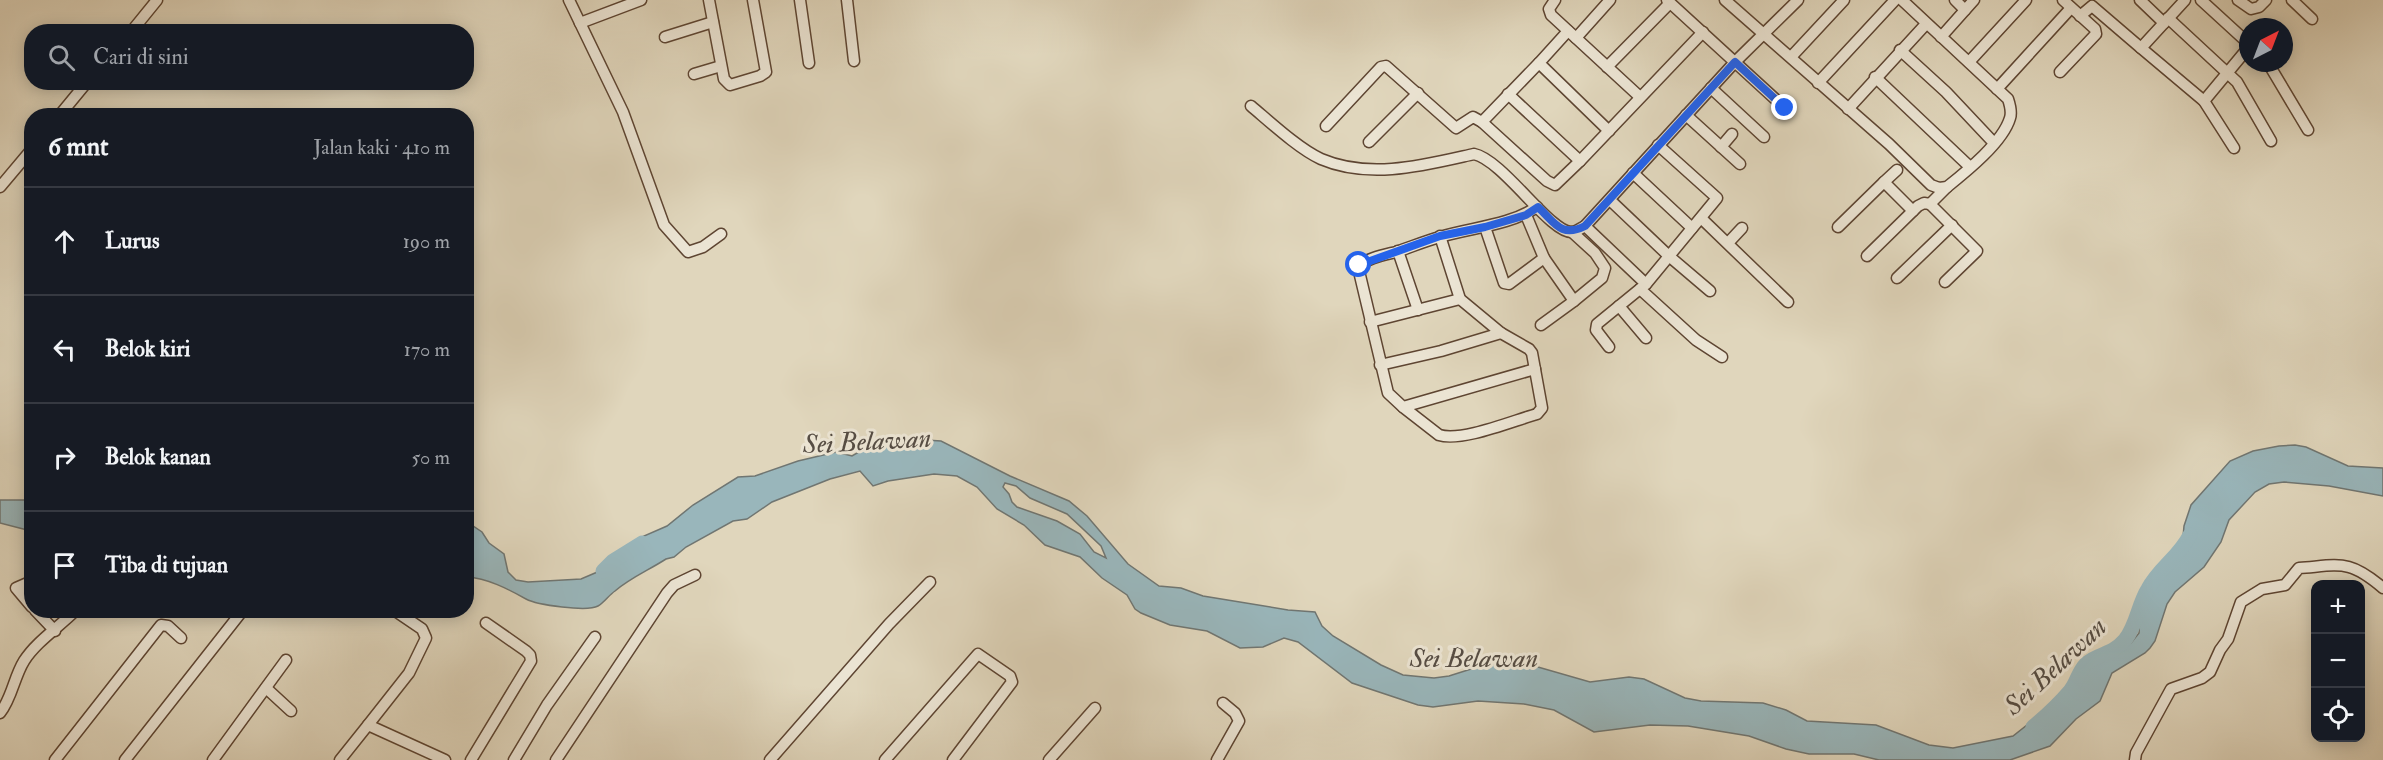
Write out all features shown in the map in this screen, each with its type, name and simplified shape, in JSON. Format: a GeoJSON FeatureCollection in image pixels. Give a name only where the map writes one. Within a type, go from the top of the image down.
{"type":"FeatureCollection","features":[{"type":"Feature","properties":{"kind":"street"},"geometry":{"type":"LineString","coordinates":[[137,24],[157,0]]}},
{"type":"Feature","properties":{"kind":"street"},"geometry":{"type":"LineString","coordinates":[[568,0],[623,112],[664,225],[688,252],[703,247],[721,234]]}},
{"type":"Feature","properties":{"kind":"street"},"geometry":{"type":"LineString","coordinates":[[580,23],[641,0]]}},
{"type":"Feature","properties":{"kind":"street"},"geometry":{"type":"LineString","coordinates":[[710,0],[721,66],[726,83],[730,85],[765,74],[753,0]]}},
{"type":"Feature","properties":{"kind":"street"},"geometry":{"type":"LineString","coordinates":[[800,0],[809,63]]}},
{"type":"Feature","properties":{"kind":"street"},"geometry":{"type":"LineString","coordinates":[[847,0],[854,61]]}},
{"type":"Feature","properties":{"kind":"street"},"geometry":{"type":"LineString","coordinates":[[1555,0],[1549,9],[1550,12],[1640,96]]}},
{"type":"Feature","properties":{"kind":"street"},"geometry":{"type":"LineString","coordinates":[[1482,122],[1539,63],[1610,0]]}},
{"type":"Feature","properties":{"kind":"street"},"geometry":{"type":"LineString","coordinates":[[1725,0],[1931,184],[1939,188],[1947,187]]}},
{"type":"Feature","properties":{"kind":"street"},"geometry":{"type":"LineString","coordinates":[[1734,9],[1743,0]]}},
{"type":"Feature","properties":{"kind":"street"},"geometry":{"type":"LineString","coordinates":[[1251,106],[1320,159],[1354,167],[1376,170],[1399,168],[1428,165],[1474,153],[1480,155],[1502,171],[1565,231],[1572,232],[1585,226],[1735,62],[1798,0]]}},
{"type":"Feature","properties":{"kind":"street"},"geometry":{"type":"LineString","coordinates":[[1791,57],[1844,0]]}},
{"type":"Feature","properties":{"kind":"street"},"geometry":{"type":"LineString","coordinates":[[1818,82],[1894,0]]}},
{"type":"Feature","properties":{"kind":"street"},"geometry":{"type":"LineString","coordinates":[[1902,0],[2008,99],[2011,116],[1994,142],[1930,204]]}},
{"type":"Feature","properties":{"kind":"street"},"geometry":{"type":"LineString","coordinates":[[1955,0],[1965,9]]}},
{"type":"Feature","properties":{"kind":"street"},"geometry":{"type":"LineString","coordinates":[[1941,37],[1974,0]]}},
{"type":"Feature","properties":{"kind":"street"},"geometry":{"type":"LineString","coordinates":[[1969,62],[2026,0]]}},
{"type":"Feature","properties":{"kind":"street"},"geometry":{"type":"LineString","coordinates":[[2140,0],[2240,86],[2271,141]]}},
{"type":"Feature","properties":{"kind":"street"},"geometry":{"type":"LineString","coordinates":[[2141,48],[2185,0]]}},
{"type":"Feature","properties":{"kind":"street"},"geometry":{"type":"LineString","coordinates":[[2201,0],[2239,35]]}},
{"type":"Feature","properties":{"kind":"street"},"geometry":{"type":"LineString","coordinates":[[2238,0],[2251,9],[2259,7],[2266,0]]}},
{"type":"Feature","properties":{"kind":"street"},"geometry":{"type":"LineString","coordinates":[[2292,0],[2312,20]]}},
{"type":"Feature","properties":{"kind":"street"},"geometry":{"type":"LineString","coordinates":[[1607,67],[1668,2],[1785,108]]}},
{"type":"Feature","properties":{"kind":"street"},"geometry":{"type":"LineString","coordinates":[[1997,89],[2067,4],[2095,29],[2096,36],[2060,72]]}},
{"type":"Feature","properties":{"kind":"street"},"geometry":{"type":"LineString","coordinates":[[2080,16],[2092,6],[2204,101],[2234,148]]}},
{"type":"Feature","properties":{"kind":"street"},"geometry":{"type":"LineString","coordinates":[[665,37],[713,22]]}},
{"type":"Feature","properties":{"kind":"street"},"geometry":{"type":"LineString","coordinates":[[1848,109],[1926,24]]}},
{"type":"Feature","properties":{"kind":"street"},"geometry":{"type":"LineString","coordinates":[[1326,126],[1381,67],[1386,66],[1456,128],[1473,117],[1482,122],[1552,184],[1559,183],[1703,32]]}},
{"type":"Feature","properties":{"kind":"street"},"geometry":{"type":"LineString","coordinates":[[1900,50],[1946,92],[1994,142]]}},
{"type":"Feature","properties":{"kind":"street"},"geometry":{"type":"LineString","coordinates":[[2204,101],[2239,59]]}},
{"type":"Feature","properties":{"kind":"street"},"geometry":{"type":"LineString","coordinates":[[1539,63],[1609,131]]}},
{"type":"Feature","properties":{"kind":"street"},"geometry":{"type":"LineString","coordinates":[[693,74],[721,66]]}},
{"type":"Feature","properties":{"kind":"street"},"geometry":{"type":"LineString","coordinates":[[2273,72],[2308,130]]}},
{"type":"Feature","properties":{"kind":"street"},"geometry":{"type":"LineString","coordinates":[[1875,77],[1970,167]]}},
{"type":"Feature","properties":{"kind":"street"},"geometry":{"type":"LineString","coordinates":[[1711,88],[1764,137]]}},
{"type":"Feature","properties":{"kind":"street"},"geometry":{"type":"LineString","coordinates":[[66,108],[80,90]]}},
{"type":"Feature","properties":{"kind":"street"},"geometry":{"type":"LineString","coordinates":[[1369,142],[1418,93]]}},
{"type":"Feature","properties":{"kind":"street"},"geometry":{"type":"LineString","coordinates":[[1508,94],[1580,161]]}},
{"type":"Feature","properties":{"kind":"street"},"geometry":{"type":"LineString","coordinates":[[1686,115],[1740,164]]}},
{"type":"Feature","properties":{"kind":"street"},"geometry":{"type":"LineString","coordinates":[[1721,147],[1732,134]]}},
{"type":"Feature","properties":{"kind":"street"},"geometry":{"type":"LineString","coordinates":[[1609,346],[1595,327],[1643,287],[1717,198],[1658,145]]}},
{"type":"Feature","properties":{"kind":"street"},"geometry":{"type":"LineString","coordinates":[[0,187],[24,158]]}},
{"type":"Feature","properties":{"kind":"street"},"geometry":{"type":"LineString","coordinates":[[1838,227],[1897,170]]}},
{"type":"Feature","properties":{"kind":"street"},"geometry":{"type":"LineString","coordinates":[[1632,172],[1692,228]]}},
{"type":"Feature","properties":{"kind":"street"},"geometry":{"type":"LineString","coordinates":[[1884,182],[1913,211]]}},
{"type":"Feature","properties":{"kind":"street"},"geometry":{"type":"LineString","coordinates":[[1610,200],[1710,291]]}},
{"type":"Feature","properties":{"kind":"street"},"geometry":{"type":"LineString","coordinates":[[1867,256],[1913,211],[1924,203],[1930,204],[1977,251],[1945,282]]}},
{"type":"Feature","properties":{"kind":"street"},"geometry":{"type":"LineString","coordinates":[[1440,236],[1460,299],[1501,333],[1529,349],[1542,408],[1540,411],[1464,435],[1445,437],[1439,435],[1388,393],[1358,267],[1363,263],[1440,236],[1485,227],[1526,215],[1538,207]]}},
{"type":"Feature","properties":{"kind":"street"},"geometry":{"type":"LineString","coordinates":[[1526,215],[1544,258],[1574,301]]}},
{"type":"Feature","properties":{"kind":"street"},"geometry":{"type":"LineString","coordinates":[[1701,218],[1788,302]]}},
{"type":"Feature","properties":{"kind":"street"},"geometry":{"type":"LineString","coordinates":[[1897,278],[1952,225]]}},
{"type":"Feature","properties":{"kind":"street"},"geometry":{"type":"LineString","coordinates":[[1585,226],[1696,340],[1722,357]]}},
{"type":"Feature","properties":{"kind":"street"},"geometry":{"type":"LineString","coordinates":[[1485,227],[1504,284],[1509,284],[1544,258]]}},
{"type":"Feature","properties":{"kind":"street"},"geometry":{"type":"LineString","coordinates":[[1728,243],[1742,228]]}},
{"type":"Feature","properties":{"kind":"street"},"geometry":{"type":"LineString","coordinates":[[1541,325],[1602,278],[1605,268],[1595,253],[1572,232]]}},
{"type":"Feature","properties":{"kind":"street"},"geometry":{"type":"LineString","coordinates":[[1398,251],[1418,310]]}},
{"type":"Feature","properties":{"kind":"street"},"geometry":{"type":"LineString","coordinates":[[1370,322],[1460,299]]}},
{"type":"Feature","properties":{"kind":"street"},"geometry":{"type":"LineString","coordinates":[[1619,306],[1646,338]]}},
{"type":"Feature","properties":{"kind":"street"},"geometry":{"type":"LineString","coordinates":[[1380,365],[1440,351],[1501,333]]}},
{"type":"Feature","properties":{"kind":"street"},"geometry":{"type":"LineString","coordinates":[[1403,407],[1535,369]]}},
{"type":"Feature","properties":{"kind":"street"},"geometry":{"type":"LineString","coordinates":[[2134,760],[2171,689],[2202,678],[2210,672],[2228,639],[2241,602],[2262,589],[2285,585],[2299,568],[2344,565],[2356,568],[2383,588]]}},
{"type":"Feature","properties":{"kind":"street"},"geometry":{"type":"LineString","coordinates":[[556,760],[667,593],[674,585],[695,575]]}},
{"type":"Feature","properties":{"kind":"street"},"geometry":{"type":"LineString","coordinates":[[770,760],[894,618],[930,582]]}},
{"type":"Feature","properties":{"kind":"street"},"geometry":{"type":"LineString","coordinates":[[24,584],[16,588],[24,598]]}},
{"type":"Feature","properties":{"kind":"street"},"geometry":{"type":"LineString","coordinates":[[42,618],[55,631]]}},
{"type":"Feature","properties":{"kind":"street"},"geometry":{"type":"LineString","coordinates":[[0,713],[6,705],[18,671],[26,658],[68,618]]}},
{"type":"Feature","properties":{"kind":"street"},"geometry":{"type":"LineString","coordinates":[[124,760],[237,618]]}},
{"type":"Feature","properties":{"kind":"street"},"geometry":{"type":"LineString","coordinates":[[340,760],[409,673],[426,638],[422,629],[406,618]]}},
{"type":"Feature","properties":{"kind":"street"},"geometry":{"type":"LineString","coordinates":[[471,760],[531,661],[526,651],[486,623]]}},
{"type":"Feature","properties":{"kind":"street"},"geometry":{"type":"LineString","coordinates":[[55,760],[161,624],[168,626],[181,638]]}},
{"type":"Feature","properties":{"kind":"street"},"geometry":{"type":"LineString","coordinates":[[514,760],[547,705],[595,637]]}},
{"type":"Feature","properties":{"kind":"street"},"geometry":{"type":"LineString","coordinates":[[885,760],[978,654],[1013,680],[1011,686],[953,760]]}},
{"type":"Feature","properties":{"kind":"street"},"geometry":{"type":"LineString","coordinates":[[213,760],[286,660]]}},
{"type":"Feature","properties":{"kind":"street"},"geometry":{"type":"LineString","coordinates":[[266,688],[291,711]]}},
{"type":"Feature","properties":{"kind":"street"},"geometry":{"type":"LineString","coordinates":[[1217,760],[1239,721],[1235,712],[1223,704]]}},
{"type":"Feature","properties":{"kind":"street"},"geometry":{"type":"LineString","coordinates":[[1049,760],[1095,708]]}},
{"type":"Feature","properties":{"kind":"street"},"geometry":{"type":"LineString","coordinates":[[368,725],[445,760]]}},
{"type":"Feature","properties":{"kind":"water","name":"Sei Belawan"},"geometry":{"type":"Polygon","coordinates":[[[910,439],[941,441],[1010,476],[1069,501],[1087,516],[1128,564],[1159,586],[1181,588],[1203,596],[1288,610],[1315,612],[1322,626],[1333,636],[1381,665],[1403,675],[1434,678],[1493,664],[1516,664],[1531,665],[1590,682],[1629,677],[1644,679],[1685,698],[1701,701],[1763,703],[1786,710],[1807,721],[1876,725],[1929,745],[1953,748],[2013,736],[2037,717],[2052,713],[2079,687],[2090,664],[2097,659],[2119,653],[2131,643],[2139,633],[2140,613],[2151,590],[2182,549],[2184,526],[2191,505],[2230,461],[2253,451],[2279,446],[2306,447],[2348,466],[2383,468],[2383,496],[2329,486],[2284,482],[2269,484],[2255,492],[2229,520],[2221,542],[2204,567],[2175,592],[2167,604],[2155,641],[2150,648],[2112,673],[2100,701],[2076,719],[2050,746],[2010,760],[1879,760],[1854,754],[1809,754],[1786,749],[1749,736],[1688,726],[1650,725],[1594,732],[1554,710],[1524,704],[1478,701],[1433,707],[1418,705],[1352,683],[1298,642],[1284,638],[1263,647],[1240,648],[1207,631],[1170,625],[1141,613],[1135,609],[1127,595],[1102,578],[1080,557],[1045,545],[1024,525],[997,509],[977,487],[957,476],[934,474],[888,481],[873,486],[860,471],[830,479],[772,502],[747,519],[733,521],[686,547],[674,557],[666,559],[633,578],[600,605],[592,608],[562,607],[540,603],[490,582],[474,578],[474,527],[482,532],[489,543],[504,554],[508,572],[516,580],[528,582],[581,579],[602,570],[612,559],[622,557],[637,539],[667,526],[693,505],[738,477],[755,476],[798,461],[836,452],[852,456],[878,441],[901,442],[910,439]],[[1005,483],[1003,487],[1017,507],[1057,521],[1080,534],[1094,552],[1106,558],[1101,546],[1067,514],[1030,498],[1016,486],[1005,483]]]}},
{"type":"Feature","properties":{"kind":"water"},"geometry":{"type":"Polygon","coordinates":[[[0,500],[24,500],[24,529],[0,523],[0,500]]]}},
{"type":"Feature","properties":{"kind":"waterway","name":"Sei Belawan"},"geometry":{"type":"LineString","coordinates":[[2033,727],[2070,691],[2086,664],[2115,649],[2125,640],[2153,582],[2190,535]]}},
{"type":"Feature","properties":{"kind":"waterway","name":"Sei Belawan"},"geometry":{"type":"LineString","coordinates":[[603,571],[613,561],[642,543]]}},
{"type":"Feature","properties":{"kind":"route"},"geometry":{"type":"LineString","coordinates":[[1359,265],[1440,236],[1485,227],[1526,215],[1538,207],[1565,231],[1572,232],[1585,226],[1735,62],[1785,108]]}}]}
